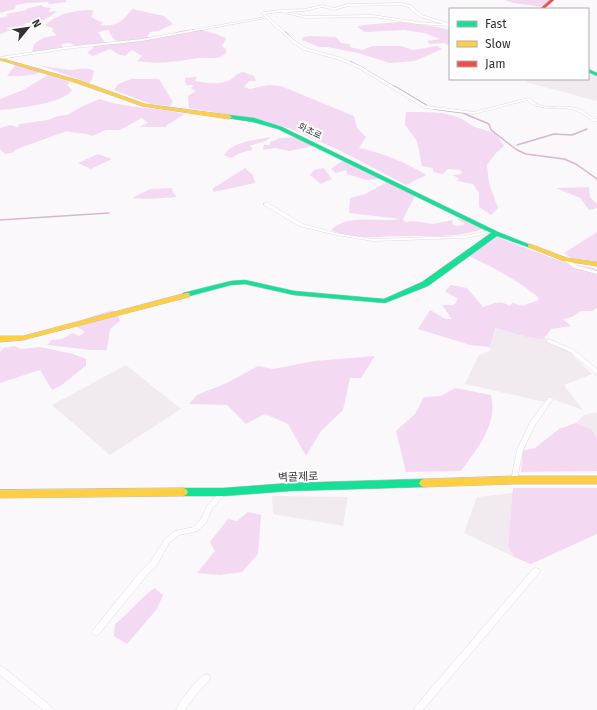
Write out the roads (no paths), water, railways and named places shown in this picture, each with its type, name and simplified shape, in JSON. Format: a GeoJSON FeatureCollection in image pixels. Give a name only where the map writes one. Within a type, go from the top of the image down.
{"type":"FeatureCollection","features":[{"type":"Feature","properties":{"kind":"street"},"geometry":{"type":"LineString","coordinates":[[543,8],[552,0]]}},
{"type":"Feature","properties":{"kind":"street"},"geometry":{"type":"LineString","coordinates":[[449,25],[421,16],[409,6],[401,4],[348,5],[334,9],[322,6],[305,10],[263,13],[294,42],[305,49],[341,59],[359,67],[426,106],[474,113],[528,99],[535,104],[550,107],[577,109],[595,121],[597,120]]}},
{"type":"Feature","properties":{"kind":"street"},"geometry":{"type":"LineString","coordinates":[[280,11],[306,17],[373,16],[418,23],[449,25]]}},
{"type":"Feature","properties":{"kind":"street"},"geometry":{"type":"LineString","coordinates":[[0,58],[66,48],[142,40],[266,17]]}},
{"type":"Feature","properties":{"kind":"street","name":"화초로"},"geometry":{"type":"LineString","coordinates":[[0,58],[144,104],[254,120],[280,128],[494,232],[566,260],[597,264]]}},
{"type":"Feature","properties":{"kind":"street"},"geometry":{"type":"LineString","coordinates":[[266,204],[301,225],[336,234],[373,240],[465,237],[494,232]]}},
{"type":"Feature","properties":{"kind":"street"},"geometry":{"type":"LineString","coordinates":[[0,340],[23,338],[231,283],[245,282],[294,293],[385,301],[425,284],[494,232]]}},
{"type":"Feature","properties":{"kind":"street"},"geometry":{"type":"LineString","coordinates":[[566,260],[576,267],[597,273]]}},
{"type":"Feature","properties":{"kind":"street"},"geometry":{"type":"LineString","coordinates":[[549,341],[572,350],[597,372]]}},
{"type":"Feature","properties":{"kind":"street"},"geometry":{"type":"LineString","coordinates":[[514,480],[520,450],[532,424],[550,399]]}},
{"type":"Feature","properties":{"kind":"street","name":"벽골제로"},"geometry":{"type":"LineString","coordinates":[[0,494],[224,492],[290,488],[514,480],[597,480]]}},
{"type":"Feature","properties":{"kind":"street"},"geometry":{"type":"LineString","coordinates":[[96,632],[144,572],[154,563],[167,541],[177,533],[196,528],[204,521],[209,508],[224,492]]}},
{"type":"Feature","properties":{"kind":"street"},"geometry":{"type":"LineString","coordinates":[[418,710],[536,571]]}},
{"type":"Feature","properties":{"kind":"street"},"geometry":{"type":"LineString","coordinates":[[0,670],[50,710]]}},
{"type":"Feature","properties":{"kind":"street"},"geometry":{"type":"LineString","coordinates":[[180,710],[195,689],[206,678]]}},
{"type":"Feature","properties":{"kind":"waterway"},"geometry":{"type":"LineString","coordinates":[[286,32],[295,42]]}},
{"type":"Feature","properties":{"kind":"waterway"},"geometry":{"type":"LineString","coordinates":[[350,61],[365,69]]}},
{"type":"Feature","properties":{"kind":"waterway"},"geometry":{"type":"LineString","coordinates":[[368,71],[395,87]]}},
{"type":"Feature","properties":{"kind":"waterway"},"geometry":{"type":"LineString","coordinates":[[394,86],[426,105]]}},
{"type":"Feature","properties":{"kind":"waterway"},"geometry":{"type":"LineString","coordinates":[[434,109],[463,113],[489,124],[491,130],[517,150],[526,154],[564,159],[576,164],[597,179]]}},
{"type":"Feature","properties":{"kind":"waterway"},"geometry":{"type":"LineString","coordinates":[[517,145],[554,134],[572,135],[587,129]]}},
{"type":"Feature","properties":{"kind":"waterway"},"geometry":{"type":"LineString","coordinates":[[0,220],[109,213]]}}]}
